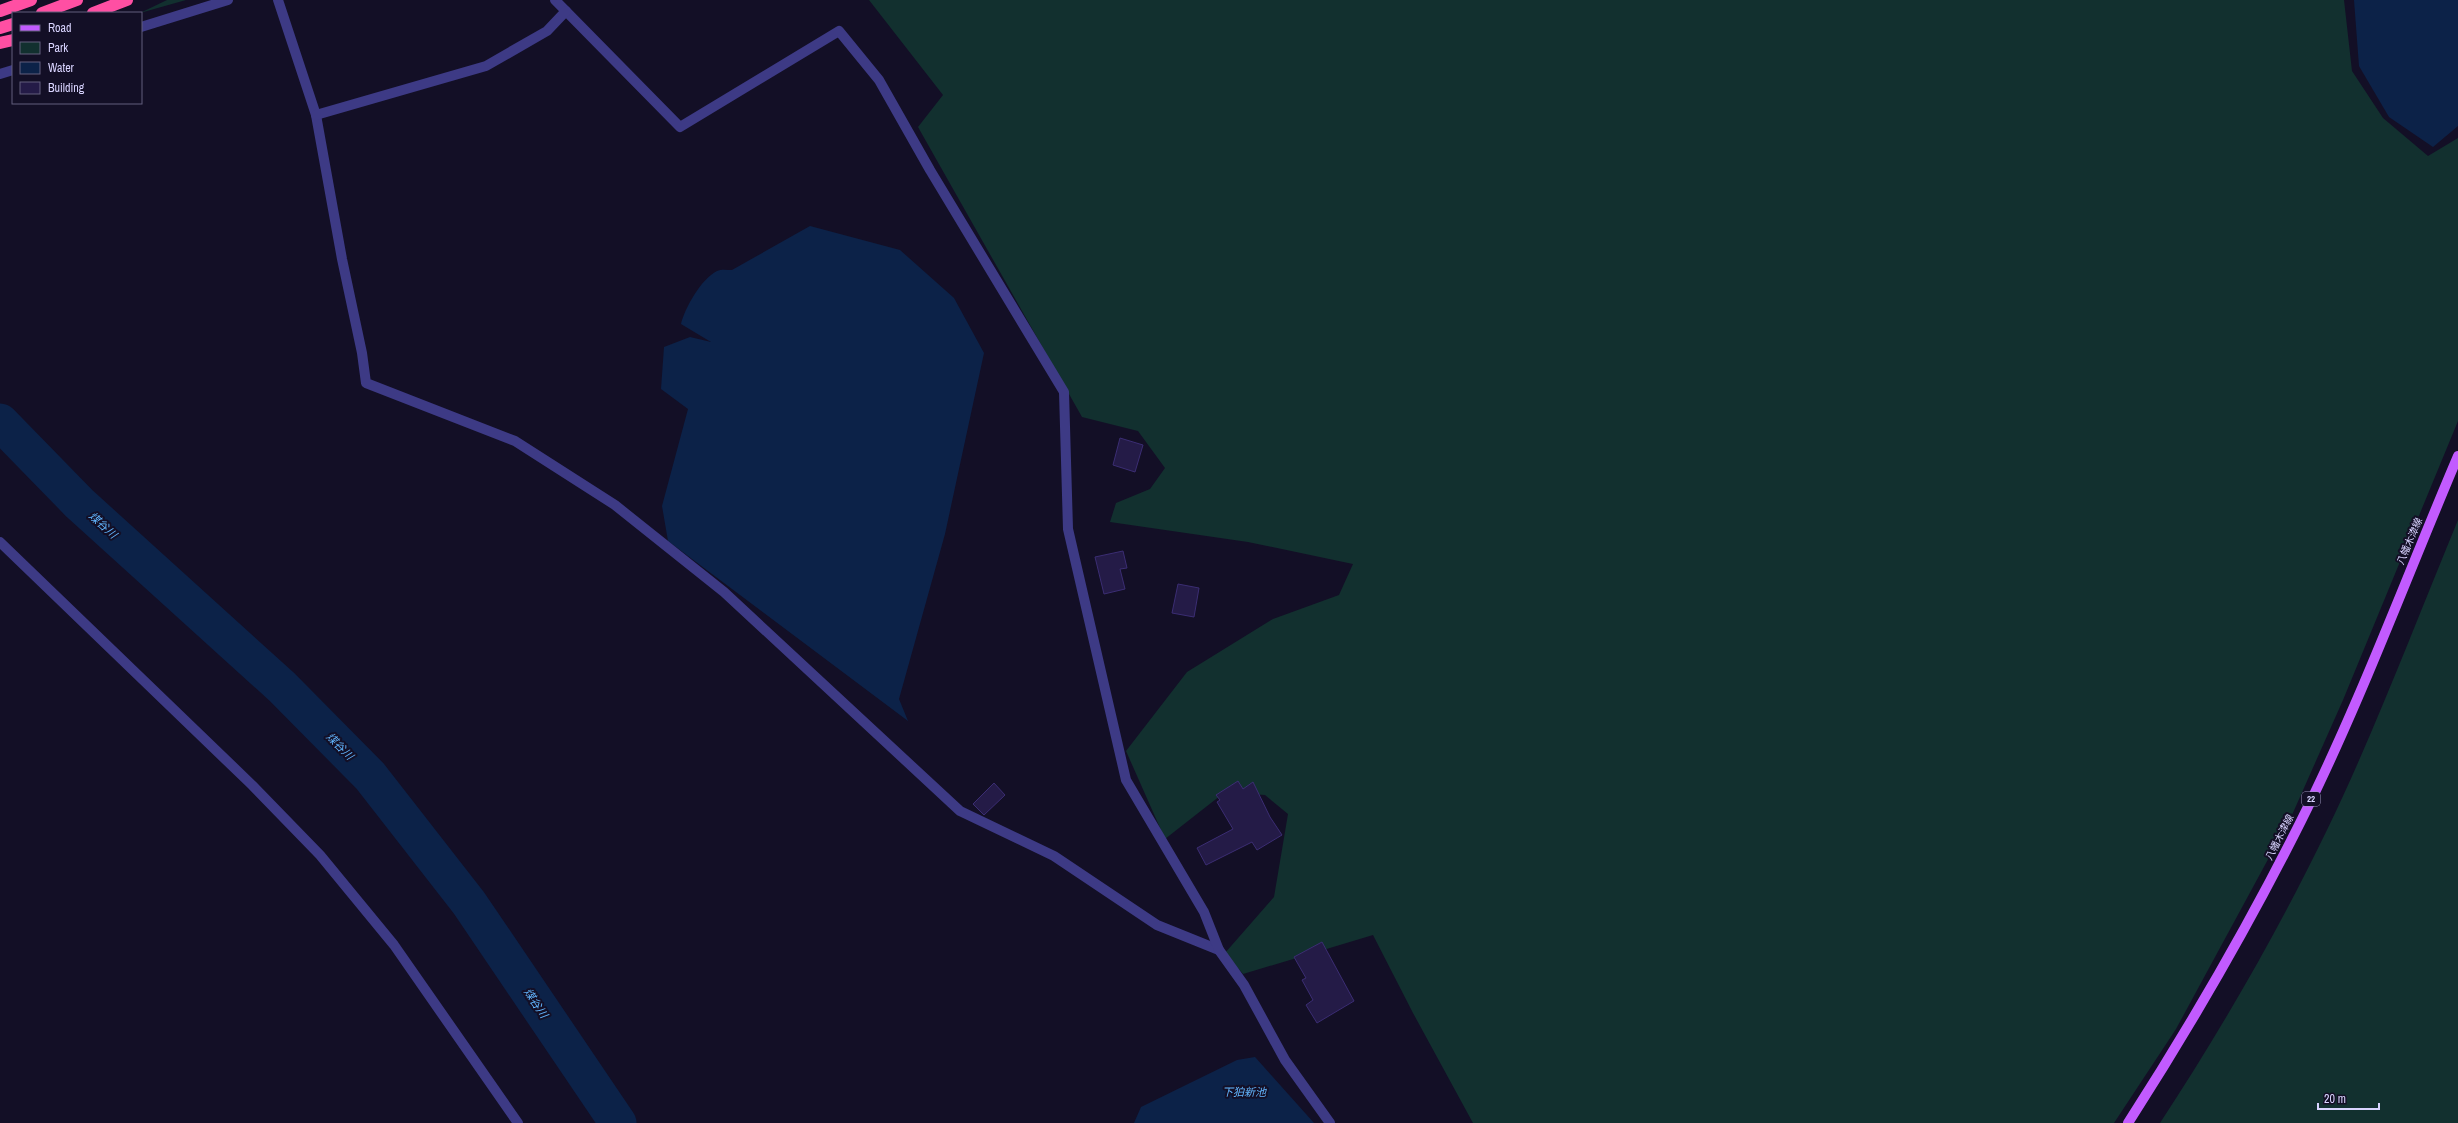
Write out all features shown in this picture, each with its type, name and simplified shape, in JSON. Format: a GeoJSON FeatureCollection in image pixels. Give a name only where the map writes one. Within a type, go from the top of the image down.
{"type":"FeatureCollection","features":[{"type":"Feature","properties":{"kind":"highway"},"geometry":{"type":"LineString","coordinates":[[0,11],[31,0]]}},
{"type":"Feature","properties":{"kind":"highway"},"geometry":{"type":"LineString","coordinates":[[45,12],[76,0]]}},
{"type":"Feature","properties":{"kind":"highway"},"geometry":{"type":"LineString","coordinates":[[96,12],[127,0]]}},
{"type":"Feature","properties":{"kind":"highway"},"geometry":{"type":"LineString","coordinates":[[0,28],[12,24]]}},
{"type":"Feature","properties":{"kind":"highway"},"geometry":{"type":"LineString","coordinates":[[0,43],[12,40]]}},
{"type":"Feature","properties":{"kind":"main road","name":"八幡木津線"},"geometry":{"type":"LineString","coordinates":[[2128,1123],[2191,1024],[2244,932],[2302,820],[2356,702],[2458,456]]}},
{"type":"Feature","properties":{"kind":"street"},"geometry":{"type":"LineString","coordinates":[[142,27],[228,0]]}},
{"type":"Feature","properties":{"kind":"street"},"geometry":{"type":"LineString","coordinates":[[278,0],[316,115],[342,259],[362,353],[366,383],[515,441],[615,505],[724,592],[960,811],[1054,856],[1156,925],[1219,950]]}},
{"type":"Feature","properties":{"kind":"street"},"geometry":{"type":"LineString","coordinates":[[555,0],[680,126],[839,31],[879,80],[930,170],[1064,392],[1068,529],[1101,678],[1126,780],[1204,912],[1219,950],[1244,985],[1285,1060],[1330,1123]]}},
{"type":"Feature","properties":{"kind":"street"},"geometry":{"type":"LineString","coordinates":[[316,115],[486,66],[547,31],[566,10]]}},
{"type":"Feature","properties":{"kind":"street"},"geometry":{"type":"LineString","coordinates":[[0,74],[12,70]]}},
{"type":"Feature","properties":{"kind":"street"},"geometry":{"type":"LineString","coordinates":[[0,542],[246,779],[320,855],[394,945],[518,1123]]}},
{"type":"Feature","properties":{"kind":"green space"},"geometry":{"type":"Polygon","coordinates":[[[167,0],[186,0],[142,12],[167,0]]]}},
{"type":"Feature","properties":{"kind":"green space"},"geometry":{"type":"Polygon","coordinates":[[[869,0],[2344,0],[2352,71],[2383,118],[2428,156],[2458,138],[2458,421],[2343,700],[2292,815],[2176,1029],[2114,1123],[1473,1123],[1413,1013],[1373,935],[1243,974],[1225,953],[1274,897],[1288,814],[1265,795],[1225,792],[1165,839],[1126,751],[1187,672],[1273,619],[1339,595],[1353,564],[1248,542],[1110,522],[1116,503],[1150,489],[1165,468],[1138,431],[1082,417],[918,127],[943,95],[869,0]]]}},
{"type":"Feature","properties":{"kind":"green space"},"geometry":{"type":"Polygon","coordinates":[[[2458,520],[2458,1123],[2160,1123],[2183,1088],[2248,980],[2288,907],[2326,832],[2378,716],[2458,520]]]}},
{"type":"Feature","properties":{"kind":"water"},"geometry":{"type":"Polygon","coordinates":[[[2354,0],[2458,0],[2458,126],[2433,147],[2389,117],[2359,66],[2354,0]]]}},
{"type":"Feature","properties":{"kind":"water"},"geometry":{"type":"Polygon","coordinates":[[[810,226],[900,250],[954,298],[984,353],[945,534],[899,699],[908,721],[668,541],[662,506],[688,409],[661,389],[664,347],[690,337],[711,342],[681,324],[694,294],[705,280],[719,270],[732,270],[810,226]]]}},
{"type":"Feature","properties":{"kind":"water","name":"下狛新池"},"geometry":{"type":"Polygon","coordinates":[[[1255,1057],[1314,1123],[1134,1123],[1141,1107],[1237,1060],[1255,1057]]]}},
{"type":"Feature","properties":{"kind":"building"},"geometry":{"type":"Polygon","coordinates":[[[1120,438],[1143,445],[1135,472],[1113,465],[1120,438]]]}},
{"type":"Feature","properties":{"kind":"building"},"geometry":{"type":"Polygon","coordinates":[[[1123,551],[1127,568],[1120,569],[1125,589],[1104,594],[1095,557],[1123,551]]]}},
{"type":"Feature","properties":{"kind":"building"},"geometry":{"type":"Polygon","coordinates":[[[1178,584],[1199,588],[1194,617],[1172,613],[1178,584]]]}},
{"type":"Feature","properties":{"kind":"building"},"geometry":{"type":"Polygon","coordinates":[[[1238,781],[1243,789],[1253,782],[1270,817],[1282,835],[1257,850],[1252,842],[1206,865],[1197,848],[1233,829],[1217,802],[1220,800],[1216,795],[1238,781]]]}},
{"type":"Feature","properties":{"kind":"building"},"geometry":{"type":"Polygon","coordinates":[[[994,783],[1005,795],[984,815],[973,804],[994,783]]]}},
{"type":"Feature","properties":{"kind":"building"},"geometry":{"type":"Polygon","coordinates":[[[1322,942],[1354,1001],[1317,1023],[1306,1005],[1313,1000],[1302,980],[1306,978],[1294,957],[1322,942]]]}},
{"type":"Feature","properties":{"kind":"waterway","name":"煤谷川"},"geometry":{"type":"LineString","coordinates":[[0,422],[79,503],[282,687],[370,776],[469,903],[618,1123]]}}]}
